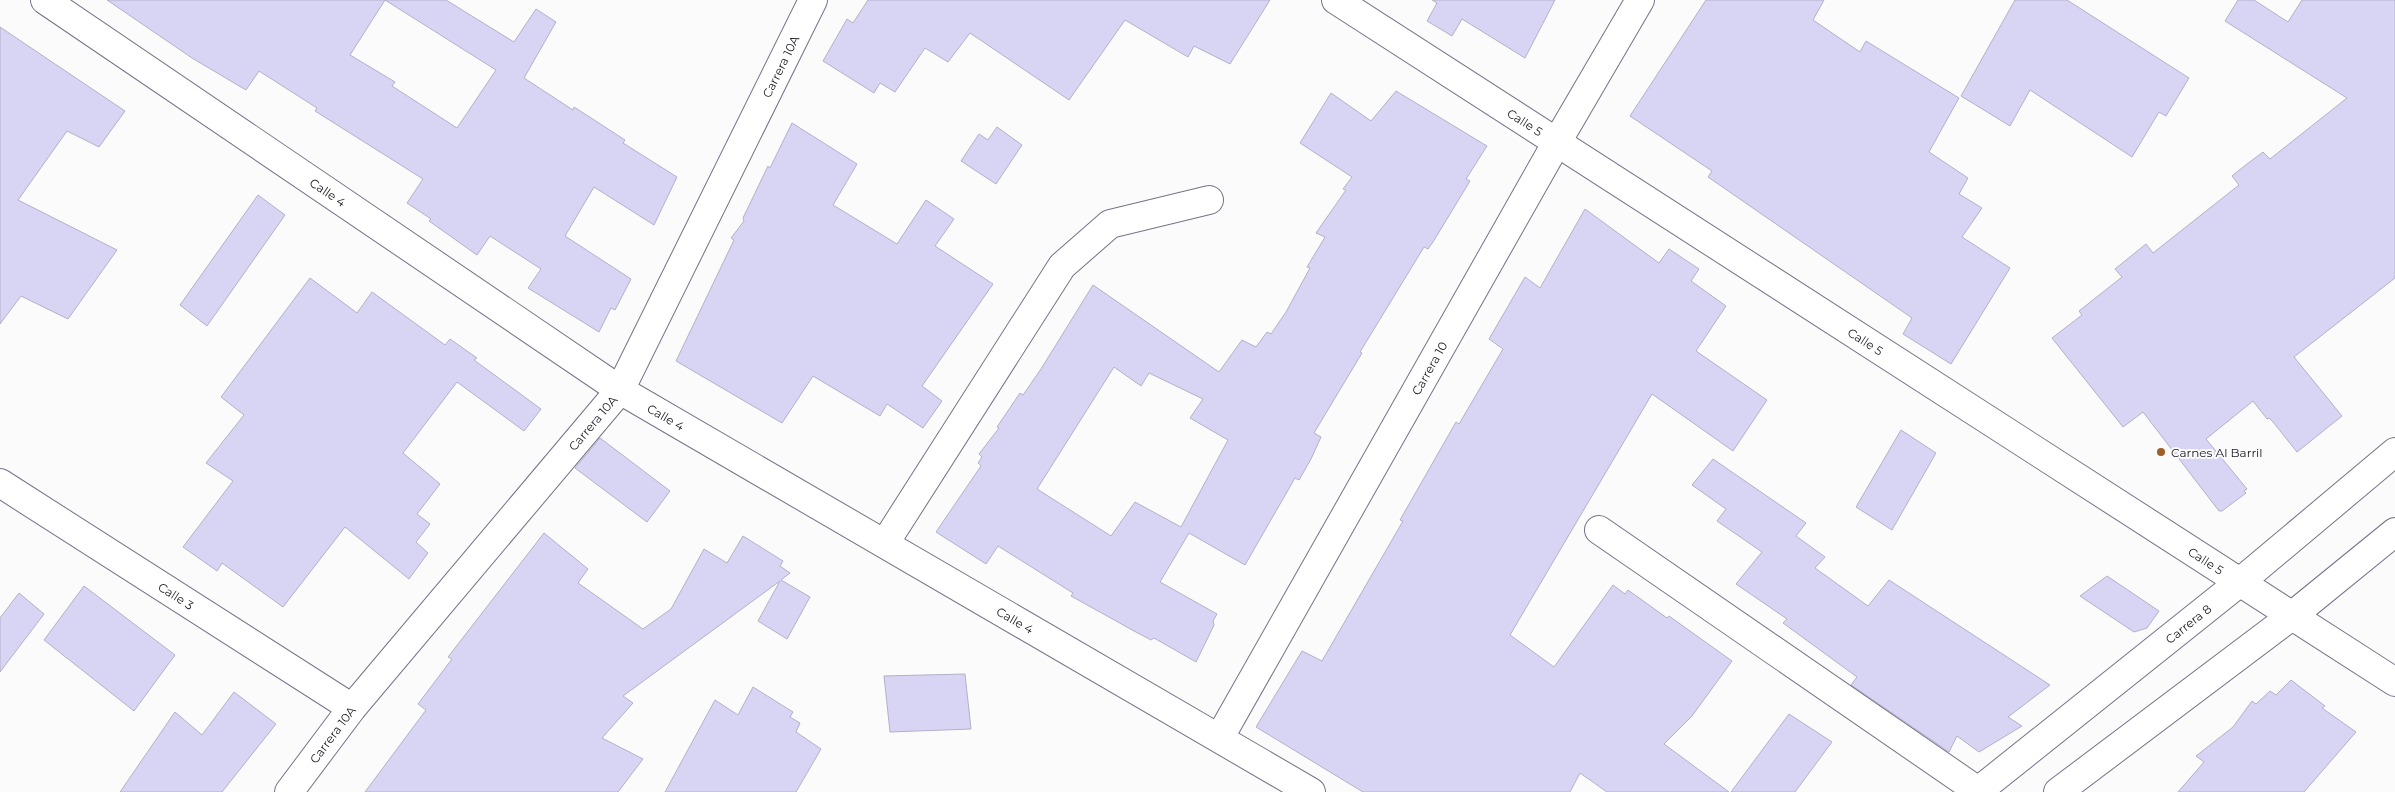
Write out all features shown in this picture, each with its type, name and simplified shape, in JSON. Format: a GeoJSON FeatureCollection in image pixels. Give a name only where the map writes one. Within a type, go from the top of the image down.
{"type":"FeatureCollection","features":[{"type":"Feature","properties":{"kind":"street","name":"Calle 4"},"geometry":{"type":"LineString","coordinates":[[45,0],[620,390],[1311,792]]}},
{"type":"Feature","properties":{"kind":"street","name":"Carrera 10A"},"geometry":{"type":"LineString","coordinates":[[289,792],[352,708],[620,390],[813,0]]}},
{"type":"Feature","properties":{"kind":"street","name":"Calle 5"},"geometry":{"type":"LineString","coordinates":[[1336,0],[2395,682]]}},
{"type":"Feature","properties":{"kind":"street","name":"Carrera 10"},"geometry":{"type":"LineString","coordinates":[[1220,738],[1557,142],[1640,0]]}},
{"type":"Feature","properties":{"kind":"street"},"geometry":{"type":"LineString","coordinates":[[885,543],[1062,266],[1110,224],[1209,200]]}},
{"type":"Feature","properties":{"kind":"street","name":"Carrera 8"},"geometry":{"type":"LineString","coordinates":[[1977,792],[2240,582],[2395,452]]}},
{"type":"Feature","properties":{"kind":"street","name":"Calle 3"},"geometry":{"type":"LineString","coordinates":[[0,483],[352,708]]}},
{"type":"Feature","properties":{"kind":"street"},"geometry":{"type":"LineString","coordinates":[[1599,530],[1977,792]]}},
{"type":"Feature","properties":{"kind":"street"},"geometry":{"type":"LineString","coordinates":[[2058,792],[2292,615],[2395,532]]}},
{"type":"Feature","properties":{"kind":"building"},"geometry":{"type":"Polygon","coordinates":[[[107,0],[385,0],[446,0],[514,42],[536,9],[556,22],[524,78],[573,110],[574,107],[588,116],[625,140],[623,143],[677,177],[654,225],[594,187],[565,236],[631,279],[615,310],[611,308],[599,332],[528,288],[541,269],[490,236],[477,255],[407,203],[423,179],[315,111],[317,108],[259,71],[246,90],[192,58],[107,0]],[[385,0],[350,55],[395,82],[392,86],[457,128],[496,70],[385,0]]]}},
{"type":"Feature","properties":{"kind":"building"},"geometry":{"type":"Polygon","coordinates":[[[868,0],[1270,0],[1230,64],[1194,46],[1188,57],[1125,20],[1069,100],[970,33],[948,62],[925,48],[895,92],[880,83],[874,93],[823,61],[847,19],[853,23],[868,0]]]}},
{"type":"Feature","properties":{"kind":"building"},"geometry":{"type":"Polygon","coordinates":[[[1432,0],[1555,0],[1525,58],[1462,19],[1452,36],[1427,21],[1437,3],[1432,0]]]}},
{"type":"Feature","properties":{"kind":"building"},"geometry":{"type":"Polygon","coordinates":[[[1706,0],[1824,0],[1813,20],[1860,52],[1866,41],[1959,98],[1929,152],[1968,178],[1959,194],[1982,208],[1962,237],[2010,268],[1951,364],[1903,334],[1912,318],[1708,177],[1712,171],[1630,116],[1706,0]]]}},
{"type":"Feature","properties":{"kind":"building"},"geometry":{"type":"Polygon","coordinates":[[[2015,0],[2067,0],[2189,78],[2166,116],[2159,112],[2132,157],[2030,90],[2010,126],[1961,96],[2015,0]]]}},
{"type":"Feature","properties":{"kind":"building"},"geometry":{"type":"Polygon","coordinates":[[[2238,0],[2254,0],[2288,22],[2302,0],[2395,0],[2395,278],[2294,357],[2342,416],[2297,452],[2253,401],[2206,439],[2247,489],[2244,491],[2246,493],[2222,511],[2219,511],[2143,412],[2123,427],[2052,338],[2082,315],[2079,311],[2122,277],[2115,269],[2146,244],[2153,253],[2239,185],[2232,176],[2247,164],[2263,152],[2270,159],[2347,98],[2225,21],[2238,0]]]}},
{"type":"Feature","properties":{"kind":"building"},"geometry":{"type":"Polygon","coordinates":[[[0,27],[125,111],[99,147],[67,131],[18,200],[117,250],[68,319],[21,296],[0,324],[0,27]]]}},
{"type":"Feature","properties":{"kind":"building"},"geometry":{"type":"Polygon","coordinates":[[[1396,91],[1487,146],[1466,179],[1470,181],[1433,242],[1428,249],[1424,247],[1360,352],[1362,353],[1314,433],[1321,437],[1311,459],[1299,480],[1295,478],[1245,565],[1189,533],[1160,582],[1217,614],[1213,621],[1214,625],[1196,662],[1154,638],[1151,640],[1071,596],[1073,593],[998,546],[986,564],[936,532],[981,466],[978,463],[982,457],[979,454],[999,428],[997,427],[1020,393],[1023,395],[1041,369],[1093,285],[1219,372],[1242,340],[1256,347],[1267,332],[1271,334],[1286,312],[1310,268],[1307,267],[1325,237],[1316,233],[1346,190],[1343,189],[1352,177],[1300,143],[1331,93],[1371,121],[1396,91]],[[1114,367],[1037,489],[1111,536],[1135,502],[1181,527],[1228,440],[1190,418],[1203,399],[1149,373],[1141,386],[1114,367]]]}},
{"type":"Feature","properties":{"kind":"building"},"geometry":{"type":"Polygon","coordinates":[[[792,123],[857,164],[833,205],[897,244],[926,200],[954,219],[935,246],[993,284],[922,386],[942,401],[923,428],[887,404],[880,416],[813,376],[782,423],[676,361],[734,240],[731,238],[744,221],[743,218],[768,166],[770,168],[792,123]]]}},
{"type":"Feature","properties":{"kind":"building"},"geometry":{"type":"Polygon","coordinates":[[[997,127],[1022,145],[996,184],[961,161],[979,134],[988,140],[997,127]]]}},
{"type":"Feature","properties":{"kind":"building"},"geometry":{"type":"Polygon","coordinates":[[[258,195],[285,215],[207,326],[180,305],[258,195]]]}},
{"type":"Feature","properties":{"kind":"building"},"geometry":{"type":"Polygon","coordinates":[[[1585,209],[1659,263],[1669,249],[1699,269],[1691,281],[1726,306],[1696,351],[1767,400],[1733,451],[1652,394],[1510,635],[1554,667],[1613,585],[1625,594],[1628,590],[1667,618],[1669,616],[1732,661],[1692,716],[1664,744],[1729,792],[1607,792],[1580,773],[1570,792],[1363,792],[1256,727],[1302,651],[1322,661],[1403,521],[1400,520],[1456,422],[1459,424],[1503,349],[1489,339],[1525,277],[1540,288],[1585,209]]]}},
{"type":"Feature","properties":{"kind":"building"},"geometry":{"type":"Polygon","coordinates":[[[310,278],[357,313],[372,292],[445,345],[450,339],[477,358],[474,360],[541,409],[524,431],[457,382],[403,453],[440,484],[417,514],[430,524],[416,542],[428,553],[409,579],[345,527],[283,607],[222,563],[217,571],[183,547],[233,481],[206,463],[244,415],[221,397],[310,278]]]}},
{"type":"Feature","properties":{"kind":"building"},"geometry":{"type":"Polygon","coordinates":[[[1901,430],[1936,453],[1892,530],[1856,507],[1901,430]]]}},
{"type":"Feature","properties":{"kind":"building"},"geometry":{"type":"Polygon","coordinates":[[[600,438],[670,491],[647,522],[575,468],[600,438]]]}},
{"type":"Feature","properties":{"kind":"building"},"geometry":{"type":"Polygon","coordinates":[[[1713,459],[1806,523],[1796,536],[1825,557],[1815,568],[1868,606],[1889,580],[2050,685],[2008,717],[2022,726],[1979,752],[1957,736],[1949,752],[1851,685],[1857,677],[1783,623],[1787,619],[1736,584],[1762,552],[1717,521],[1726,509],[1692,485],[1713,459]]]}},
{"type":"Feature","properties":{"kind":"building"},"geometry":{"type":"Polygon","coordinates":[[[544,533],[588,569],[578,583],[643,629],[671,609],[704,549],[727,563],[743,536],[783,561],[780,566],[790,573],[781,580],[810,597],[787,639],[758,621],[780,581],[623,696],[633,703],[602,738],[643,759],[618,792],[365,792],[426,710],[418,704],[452,659],[448,657],[544,533]]]}},
{"type":"Feature","properties":{"kind":"building"},"geometry":{"type":"Polygon","coordinates":[[[2107,576],[2159,611],[2147,628],[2134,632],[2080,596],[2107,576]]]}},
{"type":"Feature","properties":{"kind":"building"},"geometry":{"type":"Polygon","coordinates":[[[84,586],[175,655],[134,711],[44,640],[84,586]]]}},
{"type":"Feature","properties":{"kind":"building"},"geometry":{"type":"Polygon","coordinates":[[[19,593],[44,614],[0,672],[0,618],[19,593]]]}},
{"type":"Feature","properties":{"kind":"building"},"geometry":{"type":"Polygon","coordinates":[[[965,674],[971,729],[890,732],[884,676],[965,674]]]}},
{"type":"Feature","properties":{"kind":"building"},"geometry":{"type":"Polygon","coordinates":[[[2291,680],[2325,706],[2322,708],[2356,732],[2304,792],[2178,792],[2204,762],[2196,756],[2233,727],[2252,701],[2256,704],[2270,691],[2276,695],[2291,680]]]}},
{"type":"Feature","properties":{"kind":"building"},"geometry":{"type":"Polygon","coordinates":[[[753,687],[793,712],[790,717],[800,723],[796,732],[821,749],[796,792],[665,792],[715,700],[738,715],[753,687]]]}},
{"type":"Feature","properties":{"kind":"building"},"geometry":{"type":"Polygon","coordinates":[[[234,692],[276,724],[222,792],[120,792],[175,712],[202,735],[234,692]]]}},
{"type":"Feature","properties":{"kind":"building"},"geometry":{"type":"Polygon","coordinates":[[[1789,714],[1832,742],[1795,792],[1731,792],[1789,714]]]}},
{"type":"Feature","properties":{"kind":"place","name":"Carnes Al Barril"},"geometry":{"type":"Point","coordinates":[2161,452]}}]}
